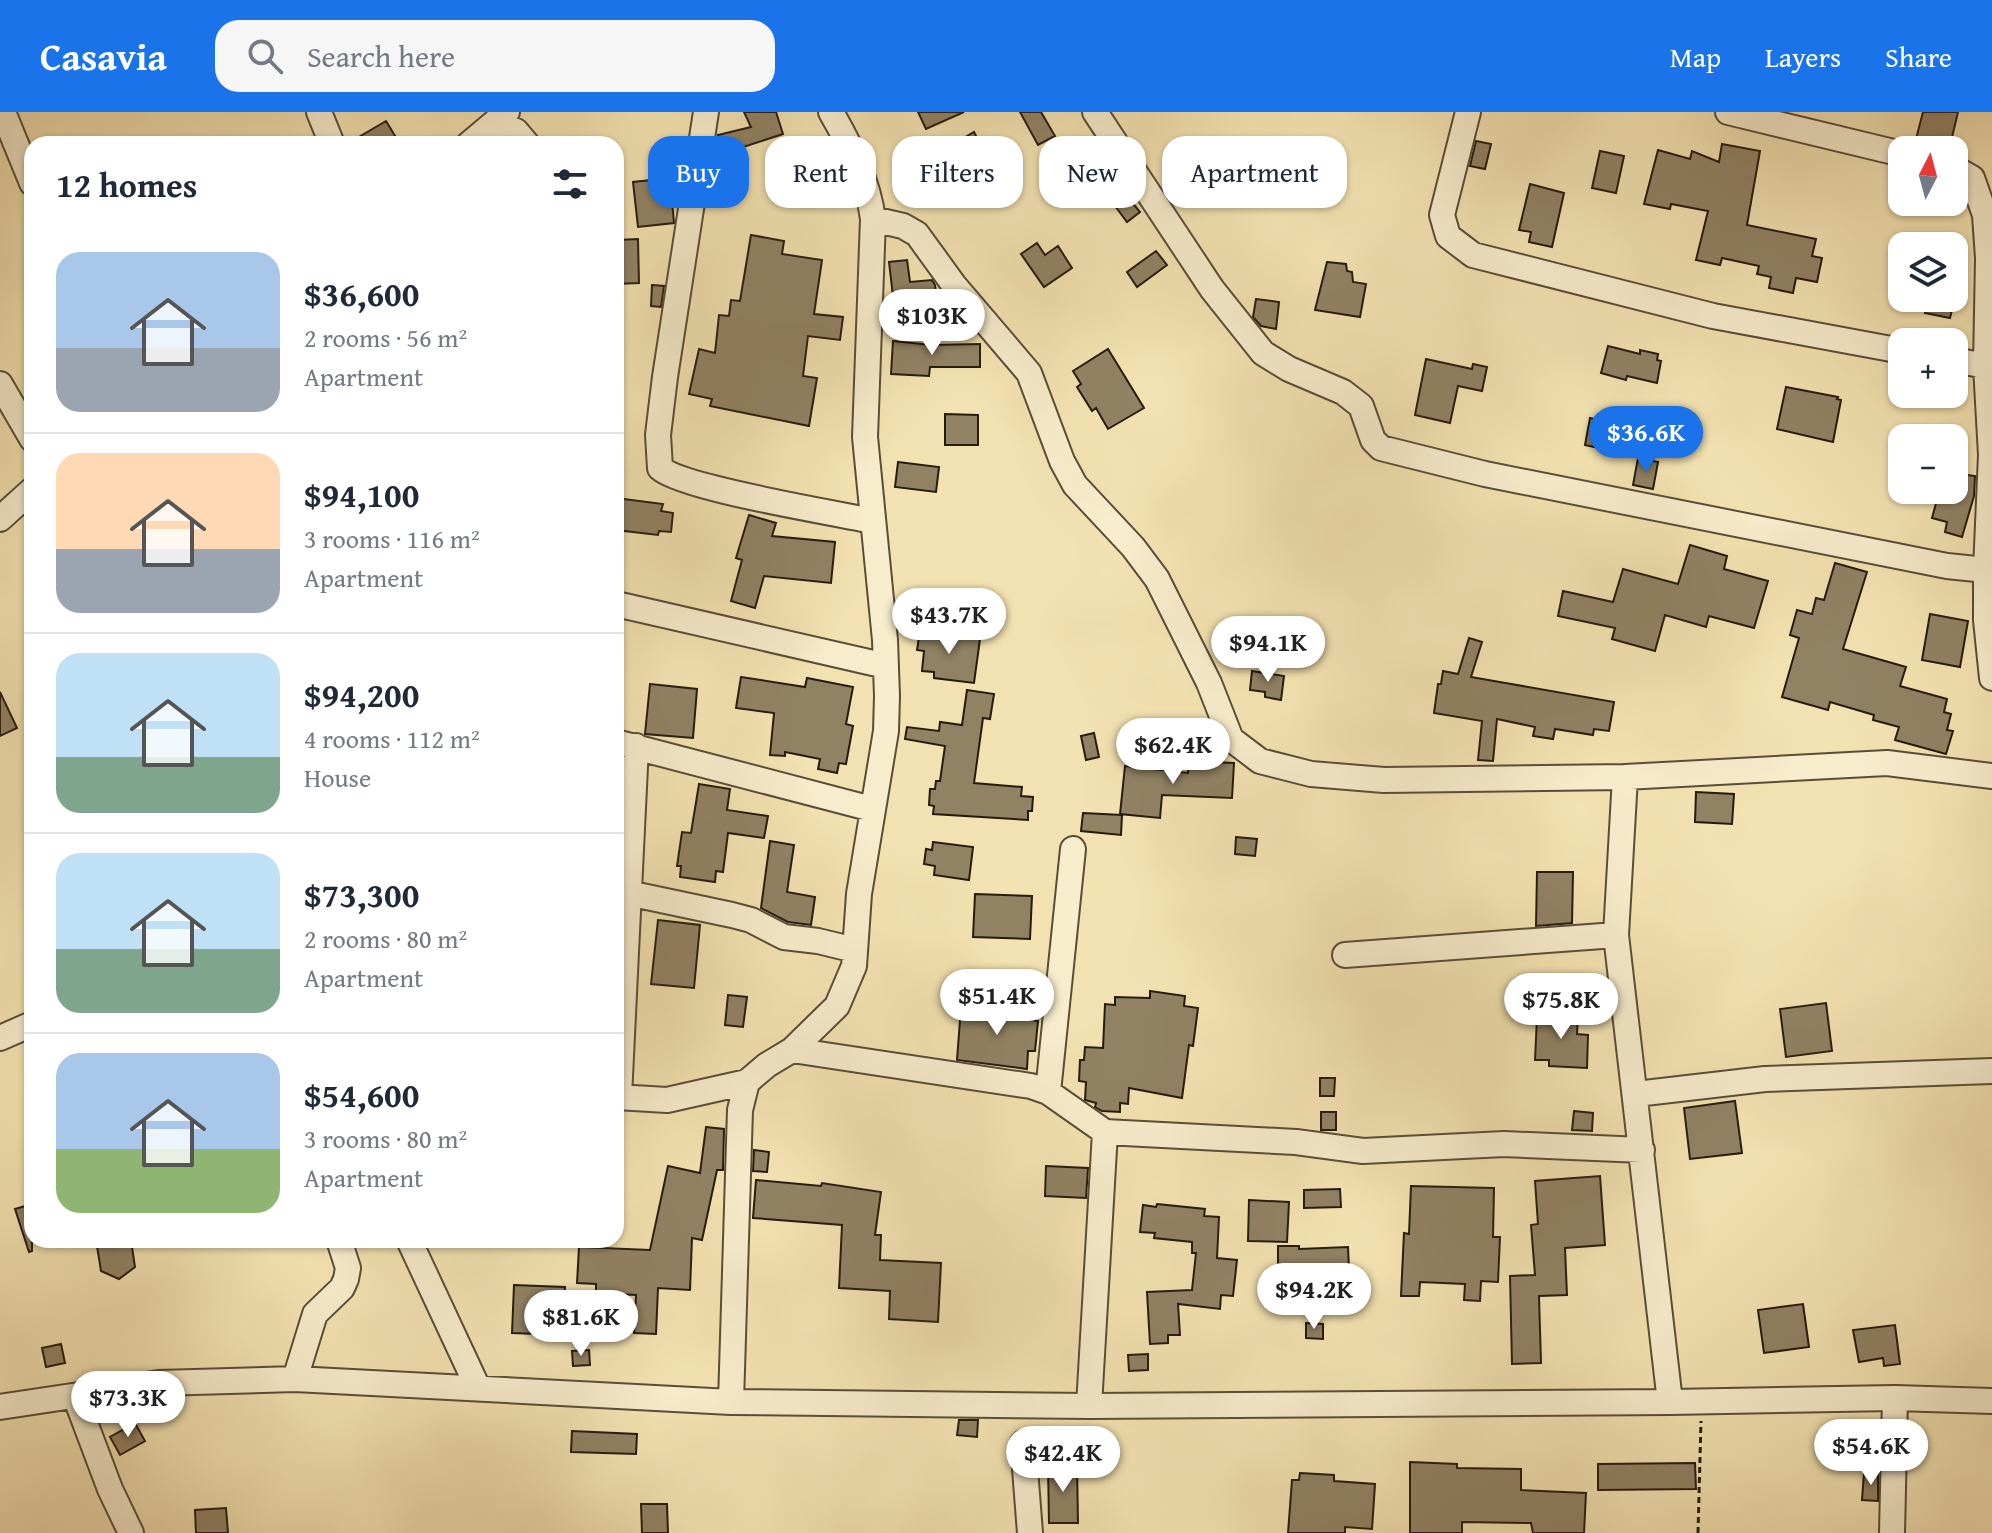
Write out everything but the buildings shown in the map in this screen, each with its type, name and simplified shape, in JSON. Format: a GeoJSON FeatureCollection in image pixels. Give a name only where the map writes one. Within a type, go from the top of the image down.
{"type":"FeatureCollection","features":[{"type":"Feature","properties":{"kind":"street"},"geometry":{"type":"LineString","coordinates":[[3,112],[24,163]]}},
{"type":"Feature","properties":{"kind":"street"},"geometry":{"type":"LineString","coordinates":[[319,112],[329,136]]}},
{"type":"Feature","properties":{"kind":"street"},"geometry":{"type":"LineString","coordinates":[[706,112],[665,377],[658,435],[660,468],[667,475],[699,484],[873,521]]}},
{"type":"Feature","properties":{"kind":"street"},"geometry":{"type":"LineString","coordinates":[[624,1097],[667,1100],[747,1082],[792,1050],[837,1006],[854,966],[859,894],[886,731],[886,666],[865,437],[873,219],[870,197],[845,136],[831,112]]}},
{"type":"Feature","properties":{"kind":"street"},"geometry":{"type":"LineString","coordinates":[[1095,112],[1212,289],[1263,353],[1289,369],[1343,392],[1361,406],[1373,440],[1381,448],[1531,483],[1947,566],[1986,570]]}},
{"type":"Feature","properties":{"kind":"street"},"geometry":{"type":"LineString","coordinates":[[1468,112],[1442,215],[1448,236],[1473,255],[1713,316],[1888,348]]}},
{"type":"Feature","properties":{"kind":"street"},"geometry":{"type":"LineString","coordinates":[[1728,112],[1888,151]]}},
{"type":"Feature","properties":{"kind":"street"},"geometry":{"type":"LineString","coordinates":[[478,136],[502,116],[520,136]]}},
{"type":"Feature","properties":{"kind":"street"},"geometry":{"type":"LineString","coordinates":[[1968,176],[1972,178],[1985,215],[1988,258],[1986,366],[1991,455],[1986,620],[1992,678]]}},
{"type":"Feature","properties":{"kind":"street"},"geometry":{"type":"LineString","coordinates":[[873,219],[903,226],[917,234],[954,285],[1029,373],[1062,461],[1075,485],[1133,547],[1157,579],[1209,683],[1231,739],[1260,761],[1311,774],[1384,780],[1625,777],[1887,763],[1992,776]]}},
{"type":"Feature","properties":{"kind":"street"},"geometry":{"type":"LineString","coordinates":[[1968,363],[1986,366]]}},
{"type":"Feature","properties":{"kind":"street"},"geometry":{"type":"LineString","coordinates":[[0,384],[24,425]]}},
{"type":"Feature","properties":{"kind":"street"},"geometry":{"type":"LineString","coordinates":[[0,519],[24,497]]}},
{"type":"Feature","properties":{"kind":"street"},"geometry":{"type":"LineString","coordinates":[[624,606],[886,666]]}},
{"type":"Feature","properties":{"kind":"street"},"geometry":{"type":"LineString","coordinates":[[855,950],[784,937],[751,920],[624,888],[626,744],[872,809]]}},
{"type":"Feature","properties":{"kind":"street"},"geometry":{"type":"LineString","coordinates":[[1625,777],[1616,935],[1670,1402]]}},
{"type":"Feature","properties":{"kind":"street"},"geometry":{"type":"LineString","coordinates":[[1048,1092],[1073,849]]}},
{"type":"Feature","properties":{"kind":"street"},"geometry":{"type":"LineString","coordinates":[[1345,955],[1616,935]]}},
{"type":"Feature","properties":{"kind":"street"},"geometry":{"type":"LineString","coordinates":[[0,1038],[24,1028]]}},
{"type":"Feature","properties":{"kind":"street"},"geometry":{"type":"LineString","coordinates":[[792,1050],[1031,1086],[1048,1092],[1105,1132],[1296,1142],[1363,1151],[1504,1144],[1642,1150]]}},
{"type":"Feature","properties":{"kind":"street"},"geometry":{"type":"LineString","coordinates":[[1636,1094],[1765,1079],[1992,1071]]}},
{"type":"Feature","properties":{"kind":"street"},"geometry":{"type":"LineString","coordinates":[[731,1402],[740,1110],[747,1082]]}},
{"type":"Feature","properties":{"kind":"street"},"geometry":{"type":"LineString","coordinates":[[1089,1406],[1105,1132]]}},
{"type":"Feature","properties":{"kind":"street"},"geometry":{"type":"LineString","coordinates":[[295,1379],[315,1314],[342,1288],[346,1279],[348,1268],[342,1248]]}},
{"type":"Feature","properties":{"kind":"street"},"geometry":{"type":"LineString","coordinates":[[413,1248],[478,1388]]}},
{"type":"Feature","properties":{"kind":"street"},"geometry":{"type":"LineString","coordinates":[[0,1407],[159,1383],[295,1379],[731,1402],[1089,1406],[1895,1398],[1992,1401]]}},
{"type":"Feature","properties":{"kind":"street"},"geometry":{"type":"LineString","coordinates":[[75,1396],[110,1489],[131,1533]]}},
{"type":"Feature","properties":{"kind":"street"},"geometry":{"type":"LineString","coordinates":[[1892,1533],[1895,1398]]}},
{"type":"Feature","properties":{"kind":"street"},"geometry":{"type":"LineString","coordinates":[[1023,1443],[1030,1533]]}},
{"type":"Feature","properties":{"kind":"path"},"geometry":{"type":"LineString","coordinates":[[1698,1533],[1702,1400]]}}]}
